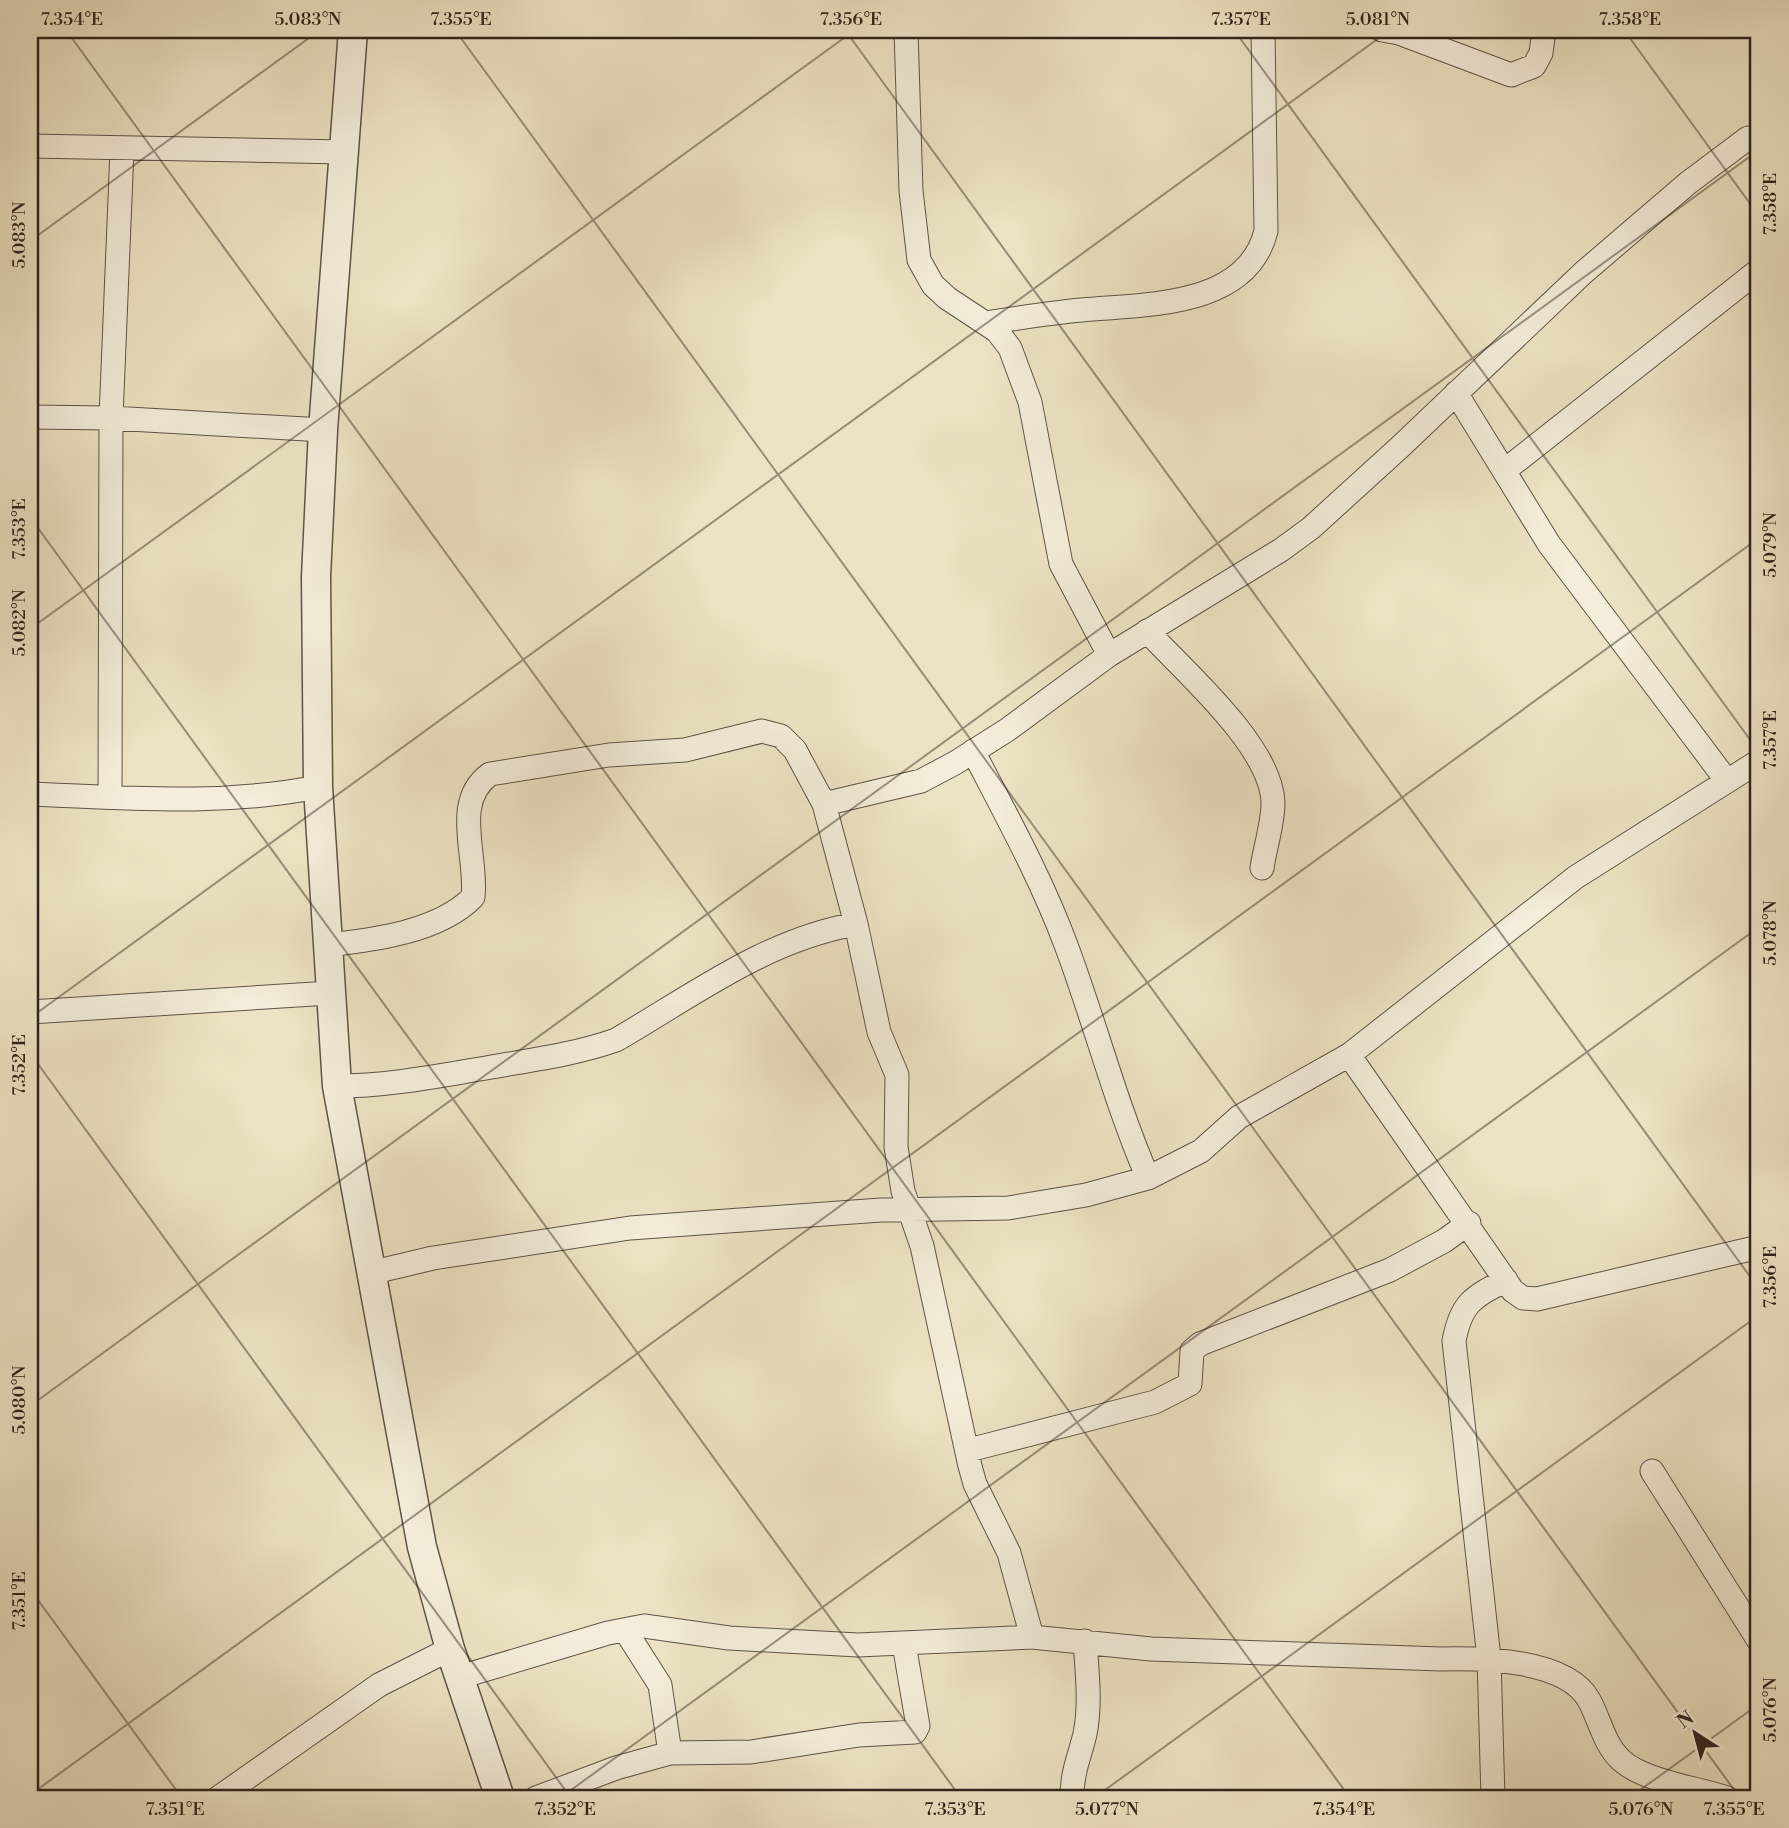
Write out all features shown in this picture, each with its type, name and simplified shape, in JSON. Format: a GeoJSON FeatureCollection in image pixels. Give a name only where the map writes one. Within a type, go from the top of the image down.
{"type":"FeatureCollection","features":[{"type":"Feature","properties":{"kind":"street"},"geometry":{"type":"LineString","coordinates":[[354,30],[323,430],[316,577],[318,787],[337,1086],[422,1547],[450,1648],[500,1798]]}},
{"type":"Feature","properties":{"kind":"street"},"geometry":{"type":"LineString","coordinates":[[906,30],[911,191],[919,260],[933,285],[947,298],[1004,338],[1025,385],[1056,548],[1069,583],[1109,655]]}},
{"type":"Feature","properties":{"kind":"street"},"geometry":{"type":"LineString","coordinates":[[985,323],[1186,299],[1226,282],[1245,270],[1263,245],[1266,230],[1263,30]]}},
{"type":"Feature","properties":{"kind":"street"},"geometry":{"type":"LineString","coordinates":[[1382,30],[1399,33],[1511,75],[1534,66],[1541,53],[1544,30]]}},
{"type":"Feature","properties":{"kind":"street"},"geometry":{"type":"LineString","coordinates":[[824,804],[921,780],[973,751],[1109,655],[1219,590],[1311,528],[1594,264],[1688,183],[1748,138]]}},
{"type":"Feature","properties":{"kind":"street"},"geometry":{"type":"LineString","coordinates":[[30,146],[122,150],[344,152]]}},
{"type":"Feature","properties":{"kind":"street"},"geometry":{"type":"LineString","coordinates":[[110,797],[111,418],[122,150]]}},
{"type":"Feature","properties":{"kind":"street"},"geometry":{"type":"LineString","coordinates":[[1504,471],[1759,270]]}},
{"type":"Feature","properties":{"kind":"street"},"geometry":{"type":"LineString","coordinates":[[1456,393],[1549,544],[1727,781]]}},
{"type":"Feature","properties":{"kind":"street"},"geometry":{"type":"LineString","coordinates":[[30,417],[111,418],[323,430]]}},
{"type":"Feature","properties":{"kind":"street"},"geometry":{"type":"LineString","coordinates":[[1147,631],[1257,752],[1269,778],[1273,804],[1262,867]]}},
{"type":"Feature","properties":{"kind":"street"},"geometry":{"type":"LineString","coordinates":[[327,945],[367,941],[420,926],[465,905],[473,897],[469,826],[471,794],[477,783],[490,774],[609,755],[649,755],[685,750],[762,732],[781,736],[795,750],[824,804],[856,924],[879,1032],[897,1075],[896,1147],[903,1191],[922,1246],[943,1350],[975,1484],[1009,1553],[1032,1637]]}},
{"type":"Feature","properties":{"kind":"street"},"geometry":{"type":"LineString","coordinates":[[973,751],[1045,893],[1062,934],[1125,1126],[1148,1178]]}},
{"type":"Feature","properties":{"kind":"street"},"geometry":{"type":"LineString","coordinates":[[370,1273],[444,1256],[630,1228],[910,1209],[1009,1209],[1094,1193],[1148,1178],[1201,1151],[1239,1117],[1349,1055],[1576,877],[1759,761]]}},
{"type":"Feature","properties":{"kind":"street"},"geometry":{"type":"LineString","coordinates":[[30,794],[231,800],[318,787]]}},
{"type":"Feature","properties":{"kind":"street"},"geometry":{"type":"LineString","coordinates":[[337,1086],[438,1076],[554,1058],[594,1048],[616,1040],[741,964],[793,941],[856,924]]}},
{"type":"Feature","properties":{"kind":"street"},"geometry":{"type":"LineString","coordinates":[[30,1012],[330,993]]}},
{"type":"Feature","properties":{"kind":"street"},"geometry":{"type":"LineString","coordinates":[[1349,1055],[1519,1296],[1537,1299],[1759,1247]]}},
{"type":"Feature","properties":{"kind":"street"},"geometry":{"type":"LineString","coordinates":[[969,1450],[1155,1402],[1176,1393],[1190,1384],[1192,1352],[1200,1345],[1390,1270],[1444,1241],[1469,1223]]}},
{"type":"Feature","properties":{"kind":"street"},"geometry":{"type":"LineString","coordinates":[[1493,1798],[1489,1658],[1454,1341],[1461,1312],[1469,1302],[1506,1280]]}},
{"type":"Feature","properties":{"kind":"street"},"geometry":{"type":"LineString","coordinates":[[1652,1471],[1759,1641]]}},
{"type":"Feature","properties":{"kind":"street"},"geometry":{"type":"LineString","coordinates":[[460,1677],[625,1630],[664,1627],[730,1638],[858,1645],[1032,1637],[1152,1649],[1441,1659],[1489,1658],[1545,1669],[1576,1685],[1588,1697],[1612,1750],[1633,1769],[1727,1798]]}},
{"type":"Feature","properties":{"kind":"street"},"geometry":{"type":"LineString","coordinates":[[625,1630],[660,1685],[670,1753]]}},
{"type":"Feature","properties":{"kind":"street"},"geometry":{"type":"LineString","coordinates":[[1072,1798],[1076,1757],[1085,1734],[1088,1682],[1085,1641]]}},
{"type":"Feature","properties":{"kind":"street"},"geometry":{"type":"LineString","coordinates":[[536,1798],[616,1768],[670,1753],[751,1752],[859,1735],[915,1732],[918,1726],[904,1644]]}},
{"type":"Feature","properties":{"kind":"street"},"geometry":{"type":"LineString","coordinates":[[218,1798],[379,1685],[450,1648]]}}]}
